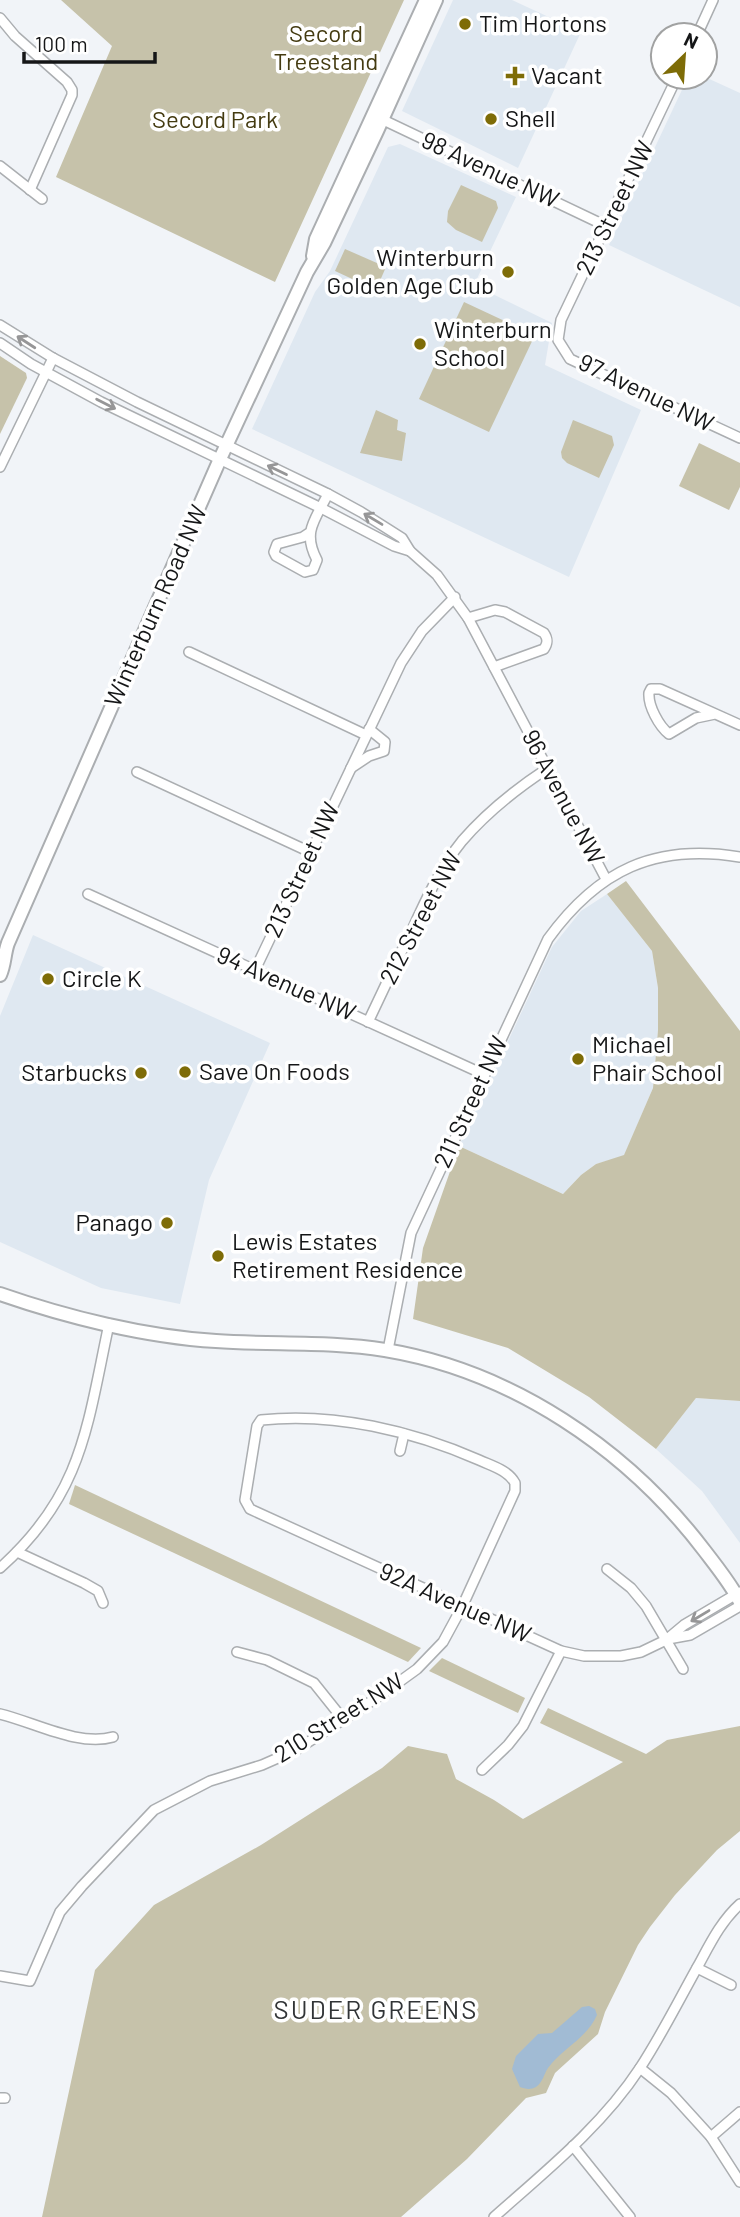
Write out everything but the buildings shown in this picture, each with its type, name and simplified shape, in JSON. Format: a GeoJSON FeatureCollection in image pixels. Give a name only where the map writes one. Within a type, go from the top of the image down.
{"type":"FeatureCollection","features":[{"type":"Feature","properties":{"kind":"main road","name":"Winterburn Road NW"},"geometry":{"type":"LineString","coordinates":[[0,975],[4,966],[2,953],[220,459],[311,264],[324,243],[426,0]]}},
{"type":"Feature","properties":{"kind":"main road","name":"Winterburn Road NW"},"geometry":{"type":"LineString","coordinates":[[378,117],[436,0]]}},
{"type":"Feature","properties":{"kind":"main road"},"geometry":{"type":"LineString","coordinates":[[0,1294],[39,1307],[110,1324],[215,1341],[343,1345],[388,1350],[446,1364],[477,1376],[526,1399],[578,1430],[618,1459],[687,1527],[739,1599]]}},
{"type":"Feature","properties":{"kind":"street"},"geometry":{"type":"LineString","coordinates":[[703,21],[713,0]]}},
{"type":"Feature","properties":{"kind":"street"},"geometry":{"type":"LineString","coordinates":[[0,18],[15,36],[67,82],[72,90],[30,190]]}},
{"type":"Feature","properties":{"kind":"street","name":"213 Street NW"},"geometry":{"type":"LineString","coordinates":[[558,340],[561,320],[670,91]]}},
{"type":"Feature","properties":{"kind":"street","name":"98 Avenue NW"},"geometry":{"type":"LineString","coordinates":[[378,117],[606,226]]}},
{"type":"Feature","properties":{"kind":"street"},"geometry":{"type":"LineString","coordinates":[[0,166],[42,199]]}},
{"type":"Feature","properties":{"kind":"street","name":"96 Avenue NW"},"geometry":{"type":"LineString","coordinates":[[0,325],[53,358],[137,402],[328,494],[402,538],[410,551],[437,575],[468,618],[606,879],[636,865],[673,855],[698,853],[740,857]]}},
{"type":"Feature","properties":{"kind":"street","name":"97 Avenue NW"},"geometry":{"type":"LineString","coordinates":[[558,340],[570,359],[740,438]]}},
{"type":"Feature","properties":{"kind":"street","name":"96 Avenue NW"},"geometry":{"type":"LineString","coordinates":[[0,343],[101,402],[394,546],[410,551]]}},
{"type":"Feature","properties":{"kind":"street"},"geometry":{"type":"LineString","coordinates":[[0,467],[53,358]]}},
{"type":"Feature","properties":{"kind":"street"},"geometry":{"type":"LineString","coordinates":[[309,533],[277,544],[274,552],[276,556],[305,572],[313,570],[317,560],[310,549],[309,533],[328,494]]}},
{"type":"Feature","properties":{"kind":"street","name":"213 Street NW"},"geometry":{"type":"LineString","coordinates":[[255,970],[367,732],[411,646],[454,597]]}},
{"type":"Feature","properties":{"kind":"street"},"geometry":{"type":"LineString","coordinates":[[468,618],[495,610],[505,612],[547,637],[544,649],[494,667]]}},
{"type":"Feature","properties":{"kind":"street"},"geometry":{"type":"LineString","coordinates":[[189,652],[385,742],[384,751],[369,756],[349,770]]}},
{"type":"Feature","properties":{"kind":"street"},"geometry":{"type":"LineString","coordinates":[[715,714],[696,718],[669,734],[650,705],[649,693],[651,689],[660,689],[740,725]]}},
{"type":"Feature","properties":{"kind":"street","name":"212 Street NW"},"geometry":{"type":"LineString","coordinates":[[368,1022],[436,881],[462,842],[493,808],[548,768]]}},
{"type":"Feature","properties":{"kind":"street"},"geometry":{"type":"LineString","coordinates":[[137,772],[310,852]]}},
{"type":"Feature","properties":{"kind":"street","name":"211 Street NW"},"geometry":{"type":"LineString","coordinates":[[388,1350],[411,1233],[484,1074],[548,939],[577,903],[606,879]]}},
{"type":"Feature","properties":{"kind":"street","name":"94 Avenue NW"},"geometry":{"type":"LineString","coordinates":[[88,894],[484,1074]]}},
{"type":"Feature","properties":{"kind":"street"},"geometry":{"type":"LineString","coordinates":[[0,1567],[34,1534],[53,1509],[77,1460],[91,1415],[110,1324]]}},
{"type":"Feature","properties":{"kind":"street","name":"92A Avenue NW"},"geometry":{"type":"LineString","coordinates":[[404,1434],[342,1421],[277,1418],[261,1420],[257,1426],[245,1500],[250,1509],[462,1607],[561,1651],[584,1656],[621,1656],[641,1652],[666,1640],[684,1625],[739,1599]]}},
{"type":"Feature","properties":{"kind":"street"},"geometry":{"type":"LineString","coordinates":[[400,1451],[404,1434]]}},
{"type":"Feature","properties":{"kind":"street","name":"210 Street NW"},"geometry":{"type":"LineString","coordinates":[[0,1976],[30,1981],[60,1912],[154,1810],[210,1781],[262,1765],[296,1750],[381,1695],[416,1669],[443,1643],[515,1491],[515,1483],[505,1472],[456,1450],[404,1434]]}},
{"type":"Feature","properties":{"kind":"street"},"geometry":{"type":"LineString","coordinates":[[17,1552],[98,1591],[103,1603]]}},
{"type":"Feature","properties":{"kind":"street"},"geometry":{"type":"LineString","coordinates":[[607,1569],[631,1588],[646,1606],[683,1669]]}},
{"type":"Feature","properties":{"kind":"street"},"geometry":{"type":"LineString","coordinates":[[482,1770],[523,1726],[561,1651]]}},
{"type":"Feature","properties":{"kind":"street"},"geometry":{"type":"LineString","coordinates":[[237,1652],[267,1660],[314,1683],[342,1718]]}},
{"type":"Feature","properties":{"kind":"street"},"geometry":{"type":"LineString","coordinates":[[0,1714],[79,1738],[101,1741],[113,1737]]}},
{"type":"Feature","properties":{"kind":"street"},"geometry":{"type":"LineString","coordinates":[[494,2217],[573,2147],[615,2102],[640,2068],[714,1936],[740,1904]]}},
{"type":"Feature","properties":{"kind":"street"},"geometry":{"type":"LineString","coordinates":[[697,1968],[731,1985]]}},
{"type":"Feature","properties":{"kind":"street"},"geometry":{"type":"LineString","coordinates":[[640,2068],[671,2093],[710,2137],[740,2182]]}},
{"type":"Feature","properties":{"kind":"street"},"geometry":{"type":"LineString","coordinates":[[710,2137],[740,2112]]}},
{"type":"Feature","properties":{"kind":"street"},"geometry":{"type":"LineString","coordinates":[[573,2147],[629,2217]]}},
{"type":"Feature","properties":{"kind":"shaded area"},"geometry":{"type":"Polygon","coordinates":[[[453,0],[512,0],[581,32],[518,168],[402,111],[453,0]]]}},
{"type":"Feature","properties":{"kind":"shaded area"},"geometry":{"type":"Polygon","coordinates":[[[719,83],[740,93],[740,307],[609,245],[681,91],[719,91],[719,83]]]}},
{"type":"Feature","properties":{"kind":"shaded area","name":"Winterburn School"},"geometry":{"type":"Polygon","coordinates":[[[400,144],[516,197],[474,285],[552,323],[545,365],[641,410],[569,577],[252,429],[315,292],[330,271],[388,147],[400,144]]]}},
{"type":"Feature","properties":{"kind":"shaded area","name":"Michael Phair School"},"geometry":{"type":"Polygon","coordinates":[[[607,894],[652,951],[658,988],[653,1088],[624,1156],[596,1164],[563,1194],[459,1146],[552,947],[581,911],[607,894]]]}},
{"type":"Feature","properties":{"kind":"shaded area"},"geometry":{"type":"Polygon","coordinates":[[[33,935],[270,1043],[209,1180],[180,1304],[101,1288],[0,1242],[0,1016],[33,935]]]}},
{"type":"Feature","properties":{"kind":"shaded area"},"geometry":{"type":"Polygon","coordinates":[[[696,1398],[740,1401],[740,1543],[702,1491],[656,1449],[696,1398]]]}},
{"type":"Feature","properties":{"kind":"green space","name":"Secord Park"},"geometry":{"type":"Polygon","coordinates":[[[61,0],[404,0],[275,282],[56,177],[112,46],[61,0]]]}},
{"type":"Feature","properties":{"kind":"green space"},"geometry":{"type":"Polygon","coordinates":[[[461,185],[496,201],[498,208],[482,242],[456,230],[447,222],[448,211],[461,185]]]}},
{"type":"Feature","properties":{"kind":"green space"},"geometry":{"type":"Polygon","coordinates":[[[345,249],[386,267],[376,290],[335,271],[345,249]]]}},
{"type":"Feature","properties":{"kind":"green space"},"geometry":{"type":"Polygon","coordinates":[[[464,302],[535,335],[489,432],[419,399],[464,302]]]}},
{"type":"Feature","properties":{"kind":"green space"},"geometry":{"type":"Polygon","coordinates":[[[0,356],[26,373],[27,378],[0,434],[0,356]]]}},
{"type":"Feature","properties":{"kind":"green space"},"geometry":{"type":"Polygon","coordinates":[[[376,410],[398,420],[397,430],[406,433],[402,461],[360,453],[376,410]]]}},
{"type":"Feature","properties":{"kind":"green space"},"geometry":{"type":"Polygon","coordinates":[[[573,420],[612,436],[614,445],[599,478],[562,458],[561,452],[573,420]]]}},
{"type":"Feature","properties":{"kind":"green space"},"geometry":{"type":"Polygon","coordinates":[[[699,443],[740,463],[740,487],[729,510],[679,486],[699,443]]]}},
{"type":"Feature","properties":{"kind":"green space"},"geometry":{"type":"Polygon","coordinates":[[[626,881],[740,1031],[740,1401],[696,1398],[656,1449],[589,1397],[508,1348],[413,1319],[423,1248],[459,1146],[563,1194],[596,1164],[624,1155],[653,1088],[658,1030],[658,988],[652,951],[607,894],[626,881]]]}},
{"type":"Feature","properties":{"kind":"green space"},"geometry":{"type":"Polygon","coordinates":[[[75,1485],[421,1648],[408,1662],[69,1504],[75,1485]]]}},
{"type":"Feature","properties":{"kind":"green space"},"geometry":{"type":"Polygon","coordinates":[[[442,1658],[525,1698],[518,1713],[429,1671],[442,1658]]]}},
{"type":"Feature","properties":{"kind":"green space"},"geometry":{"type":"Polygon","coordinates":[[[548,1708],[646,1754],[667,1740],[740,1726],[740,1831],[717,1850],[675,1895],[650,1927],[638,1945],[605,2012],[598,2034],[555,2073],[546,2093],[526,2098],[467,2159],[401,2217],[42,2217],[95,1970],[154,1905],[261,1845],[382,1768],[408,1746],[447,1754],[456,1779],[523,1819],[623,1762],[540,1723],[548,1708]]]}},
{"type":"Feature","properties":{"kind":"water"},"geometry":{"type":"Polygon","coordinates":[[[582,2007],[595,2009],[597,2015],[593,2023],[554,2061],[536,2087],[520,2087],[512,2069],[516,2056],[538,2034],[552,2033],[582,2007]]]}},
{"type":"Feature","properties":{"kind":"place","name":"Tim Hortons"},"geometry":{"type":"Point","coordinates":[465,24]}},
{"type":"Feature","properties":{"kind":"place","name":"Vacant"},"geometry":{"type":"Point","coordinates":[515,76]}},
{"type":"Feature","properties":{"kind":"place","name":"Shell"},"geometry":{"type":"Point","coordinates":[491,119]}},
{"type":"Feature","properties":{"kind":"place","name":"Winterburn Golden Age Club"},"geometry":{"type":"Point","coordinates":[508,272]}},
{"type":"Feature","properties":{"kind":"place","name":"Winterburn School"},"geometry":{"type":"Point","coordinates":[420,344]}},
{"type":"Feature","properties":{"kind":"place","name":"Circle K"},"geometry":{"type":"Point","coordinates":[48,979]}},
{"type":"Feature","properties":{"kind":"place","name":"Michael Phair School"},"geometry":{"type":"Point","coordinates":[578,1059]}},
{"type":"Feature","properties":{"kind":"place","name":"Save On Foods"},"geometry":{"type":"Point","coordinates":[185,1072]}},
{"type":"Feature","properties":{"kind":"place","name":"Starbucks"},"geometry":{"type":"Point","coordinates":[141,1073]}},
{"type":"Feature","properties":{"kind":"place","name":"Panago"},"geometry":{"type":"Point","coordinates":[167,1223]}},
{"type":"Feature","properties":{"kind":"place","name":"Lewis Estates Retirement Residence"},"geometry":{"type":"Point","coordinates":[218,1256]}},
{"type":"Feature","properties":{"kind":"district","name":"SUDER GREENS"},"geometry":{"type":"Point","coordinates":[376,2010]}},
{"type":"Feature","properties":{"kind":"park label","name":"Secord Treestand"},"geometry":{"type":"Point","coordinates":[326,48]}}]}
